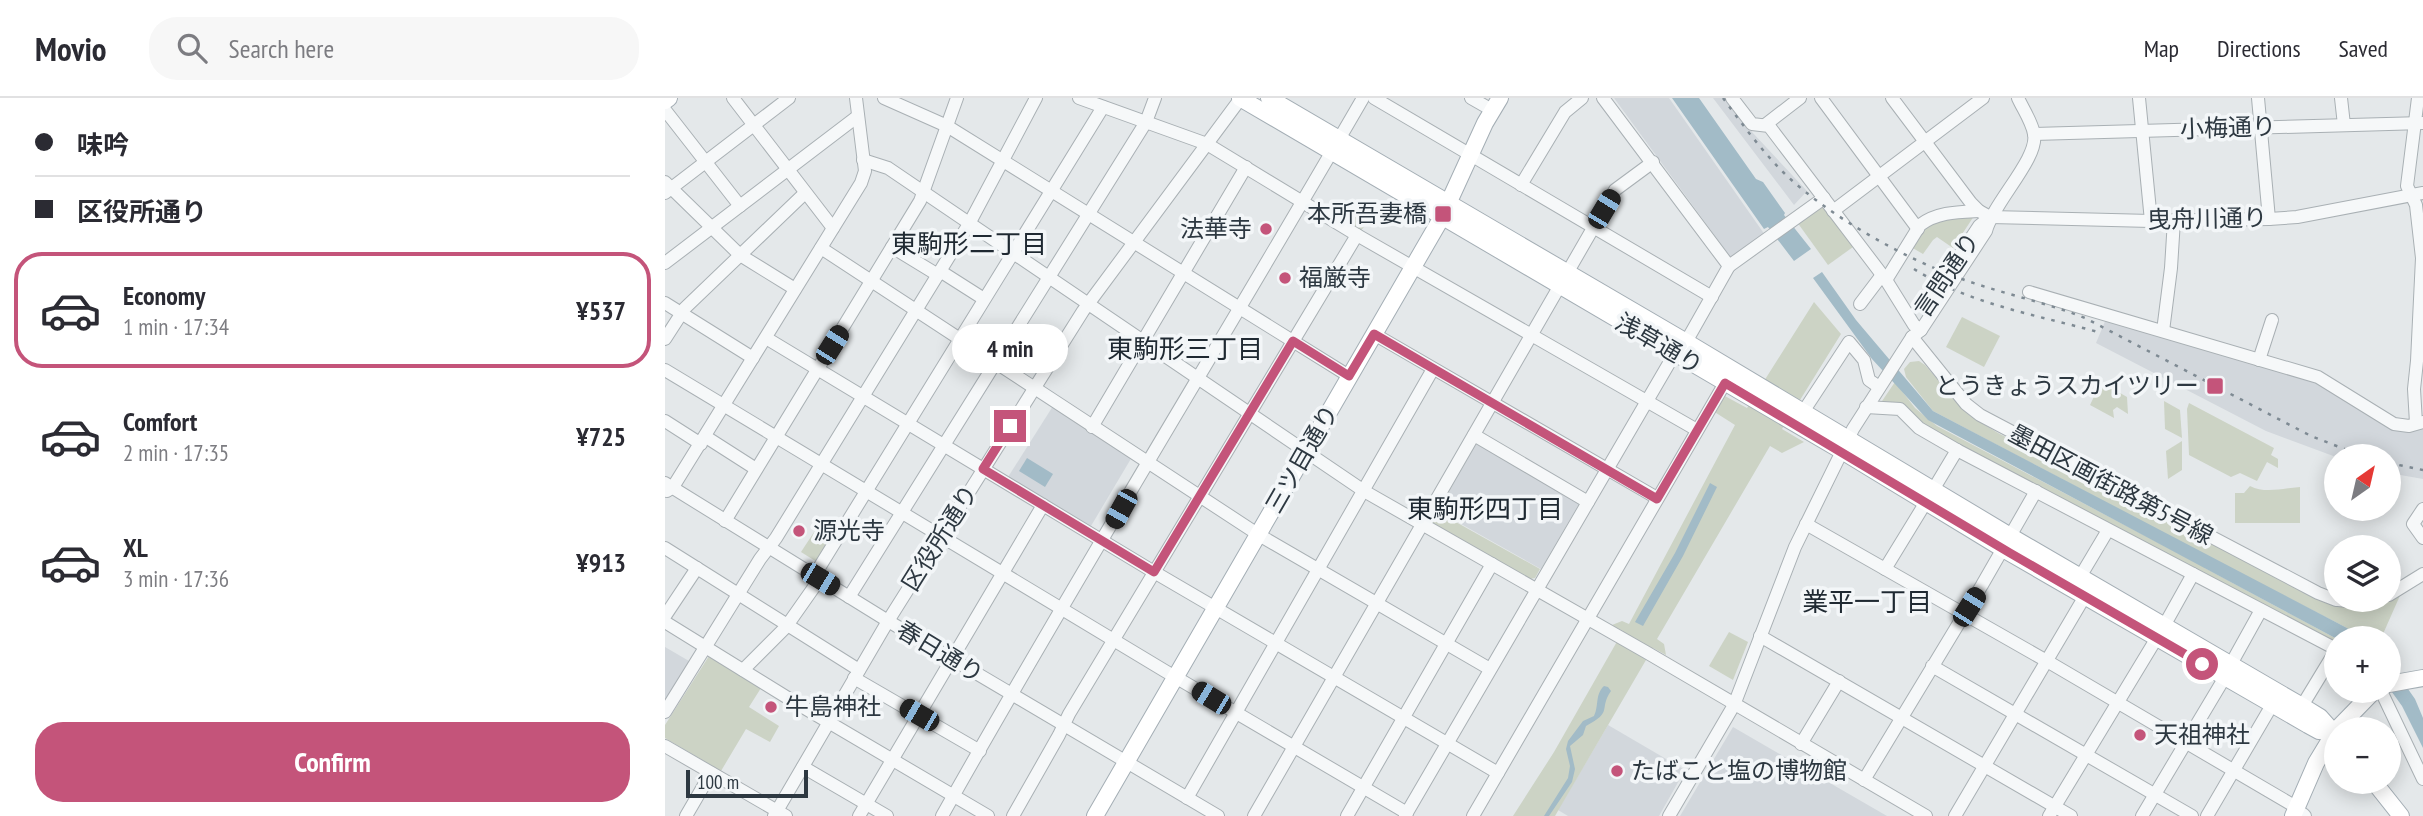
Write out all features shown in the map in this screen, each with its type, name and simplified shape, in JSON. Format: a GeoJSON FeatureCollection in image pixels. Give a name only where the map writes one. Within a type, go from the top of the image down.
{"type":"FeatureCollection","features":[{"type":"Feature","properties":{"kind":"main road","name":"浅草通り"},"geometry":{"type":"LineString","coordinates":[[1241,98],[1335,146],[1756,393],[1795,413],[2006,542],[2085,596],[2160,631]]}},
{"type":"Feature","properties":{"kind":"main road","name":"浅草通り"},"geometry":{"type":"LineString","coordinates":[[1269,98],[1335,146]]}},
{"type":"Feature","properties":{"kind":"main road","name":"三ツ目通り"},"geometry":{"type":"LineString","coordinates":[[1095,816],[1413,267],[1445,210],[1496,104]]}},
{"type":"Feature","properties":{"kind":"main road","name":"浅草通り"},"geometry":{"type":"LineString","coordinates":[[1680,347],[1725,383],[1756,393]]}},
{"type":"Feature","properties":{"kind":"main road","name":"浅草通り"},"geometry":{"type":"LineString","coordinates":[[2006,542],[2080,577],[2160,631],[2228,671],[2302,706],[2324,722]]}},
{"type":"Feature","properties":{"kind":"main road","name":"浅草通り"},"geometry":{"type":"LineString","coordinates":[[2228,671],[2272,705],[2324,731]]}},
{"type":"Feature","properties":{"kind":"main road"},"geometry":{"type":"LineString","coordinates":[[2350,717],[2363,703]]}},
{"type":"Feature","properties":{"kind":"main road"},"geometry":{"type":"LineString","coordinates":[[2300,814],[2324,765]]}},
{"type":"Feature","properties":{"kind":"main road"},"geometry":{"type":"LineString","coordinates":[[2384,794],[2401,816]]}},
{"type":"Feature","properties":{"kind":"street"},"geometry":{"type":"LineString","coordinates":[[733,98],[833,228]]}},
{"type":"Feature","properties":{"kind":"street"},"geometry":{"type":"LineString","coordinates":[[789,98],[706,162],[667,188],[740,255],[795,289]]}},
{"type":"Feature","properties":{"kind":"street"},"geometry":{"type":"LineString","coordinates":[[668,488],[704,440],[861,183],[865,171],[856,98]]}},
{"type":"Feature","properties":{"kind":"street"},"geometry":{"type":"LineString","coordinates":[[725,521],[924,193],[957,98]]}},
{"type":"Feature","properties":{"kind":"street"},"geometry":{"type":"LineString","coordinates":[[665,712],[822,464],[969,224],[1036,98]]}},
{"type":"Feature","properties":{"kind":"street"},"geometry":{"type":"LineString","coordinates":[[1079,98],[1207,144],[1357,235],[1696,430]]}},
{"type":"Feature","properties":{"kind":"street"},"geometry":{"type":"LineString","coordinates":[[849,597],[1146,122],[1155,98]]}},
{"type":"Feature","properties":{"kind":"street","name":"区役所通り"},"geometry":{"type":"LineString","coordinates":[[779,814],[803,767],[888,621],[1087,305],[1241,98]]}},
{"type":"Feature","properties":{"kind":"street"},"geometry":{"type":"LineString","coordinates":[[942,816],[1061,608],[1363,98]]}},
{"type":"Feature","properties":{"kind":"street"},"geometry":{"type":"LineString","coordinates":[[1374,98],[1712,297]]}},
{"type":"Feature","properties":{"kind":"street"},"geometry":{"type":"LineString","coordinates":[[1471,98],[1496,104]]}},
{"type":"Feature","properties":{"kind":"street"},"geometry":{"type":"LineString","coordinates":[[1521,185],[1565,112],[1582,98]]}},
{"type":"Feature","properties":{"kind":"street"},"geometry":{"type":"LineString","coordinates":[[1603,98],[1729,266]]}},
{"type":"Feature","properties":{"kind":"street","name":"墨田区画街路第5号線"},"geometry":{"type":"LineString","coordinates":[[1732,98],[1752,124],[1769,126],[1884,278],[1966,404],[1980,415],[2212,539],[2324,595]]}},
{"type":"Feature","properties":{"kind":"street"},"geometry":{"type":"LineString","coordinates":[[1765,125],[1800,98]]}},
{"type":"Feature","properties":{"kind":"street"},"geometry":{"type":"LineString","coordinates":[[1821,98],[1918,229],[1884,278],[1860,304]]}},
{"type":"Feature","properties":{"kind":"street"},"geometry":{"type":"LineString","coordinates":[[1892,98],[1984,214]]}},
{"type":"Feature","properties":{"kind":"street"},"geometry":{"type":"LineString","coordinates":[[1833,211],[1925,142],[1966,103],[1983,98]]}},
{"type":"Feature","properties":{"kind":"street"},"geometry":{"type":"LineString","coordinates":[[2018,98],[2034,134]]}},
{"type":"Feature","properties":{"kind":"street"},"geometry":{"type":"LineString","coordinates":[[2139,98],[2151,220]]}},
{"type":"Feature","properties":{"kind":"street"},"geometry":{"type":"LineString","coordinates":[[2258,98],[2269,219]]}},
{"type":"Feature","properties":{"kind":"street"},"geometry":{"type":"LineString","coordinates":[[2341,98],[2344,125]]}},
{"type":"Feature","properties":{"kind":"street"},"geometry":{"type":"LineString","coordinates":[[2029,292],[2318,377],[2394,424],[2409,426],[2420,423],[2414,389],[2422,258],[2417,194],[2407,186],[2419,124],[2419,98]]}},
{"type":"Feature","properties":{"kind":"street"},"geometry":{"type":"LineString","coordinates":[[887,99],[947,126],[1349,376]]}},
{"type":"Feature","properties":{"kind":"street"},"geometry":{"type":"LineString","coordinates":[[743,670],[787,625],[1103,107]]}},
{"type":"Feature","properties":{"kind":"street"},"geometry":{"type":"LineString","coordinates":[[665,110],[740,206]]}},
{"type":"Feature","properties":{"kind":"street"},"geometry":{"type":"LineString","coordinates":[[665,263],[858,116]]}},
{"type":"Feature","properties":{"kind":"street","name":"小梅通り"},"geometry":{"type":"LineString","coordinates":[[2034,134],[2419,124]]}},
{"type":"Feature","properties":{"kind":"street","name":"言問通り"},"geometry":{"type":"LineString","coordinates":[[1669,816],[1734,705],[1806,524],[1845,445],[1881,383],[1986,231],[1984,214],[2029,157],[2034,134]]}},
{"type":"Feature","properties":{"kind":"street"},"geometry":{"type":"LineString","coordinates":[[863,160],[888,169],[1304,453],[1364,491],[1926,816]]}},
{"type":"Feature","properties":{"kind":"street"},"geometry":{"type":"LineString","coordinates":[[1254,816],[1615,190],[1653,162]]}},
{"type":"Feature","properties":{"kind":"street"},"geometry":{"type":"LineString","coordinates":[[1092,427],[1246,167]]}},
{"type":"Feature","properties":{"kind":"street"},"geometry":{"type":"LineString","coordinates":[[665,339],[681,313],[806,193]]}},
{"type":"Feature","properties":{"kind":"street","name":"曳舟川通り"},"geometry":{"type":"LineString","coordinates":[[1918,229],[1934,216],[1984,214],[2151,220],[2269,219],[2297,217],[2417,194]]}},
{"type":"Feature","properties":{"kind":"street"},"geometry":{"type":"LineString","coordinates":[[665,370],[1406,814],[1729,266],[1823,198]]}},
{"type":"Feature","properties":{"kind":"street"},"geometry":{"type":"LineString","coordinates":[[2163,331],[2174,220]]}},
{"type":"Feature","properties":{"kind":"street"},"geometry":{"type":"LineString","coordinates":[[1013,816],[1113,639],[1357,235]]}},
{"type":"Feature","properties":{"kind":"street"},"geometry":{"type":"LineString","coordinates":[[892,247],[984,299]]}},
{"type":"Feature","properties":{"kind":"street"},"geometry":{"type":"LineString","coordinates":[[821,248],[1259,535],[1490,669]]}},
{"type":"Feature","properties":{"kind":"street"},"geometry":{"type":"LineString","coordinates":[[665,303],[753,358]]}},
{"type":"Feature","properties":{"kind":"street"},"geometry":{"type":"LineString","coordinates":[[2259,360],[2272,320]]}},
{"type":"Feature","properties":{"kind":"street"},"geometry":{"type":"LineString","coordinates":[[1374,334],[1657,499]]}},
{"type":"Feature","properties":{"kind":"street"},"geometry":{"type":"LineString","coordinates":[[766,338],[1154,572],[1498,773]]}},
{"type":"Feature","properties":{"kind":"street"},"geometry":{"type":"LineString","coordinates":[[1795,413],[1849,342],[1864,360],[1869,380],[1881,383]]}},
{"type":"Feature","properties":{"kind":"street"},"geometry":{"type":"LineString","coordinates":[[1187,798],[1433,369]]}},
{"type":"Feature","properties":{"kind":"street"},"geometry":{"type":"LineString","coordinates":[[1473,816],[1725,383]]}},
{"type":"Feature","properties":{"kind":"street"},"geometry":{"type":"LineString","coordinates":[[1866,407],[1900,409],[1919,428],[1957,450],[2324,644]]}},
{"type":"Feature","properties":{"kind":"street"},"geometry":{"type":"LineString","coordinates":[[665,421],[757,469]]}},
{"type":"Feature","properties":{"kind":"street"},"geometry":{"type":"LineString","coordinates":[[1474,435],[1588,502]]}},
{"type":"Feature","properties":{"kind":"street"},"geometry":{"type":"LineString","coordinates":[[1885,569],[1957,450]]}},
{"type":"Feature","properties":{"kind":"street","name":"春日通り"},"geometry":{"type":"LineString","coordinates":[[668,488],[1187,798],[1198,811],[1218,816]]}},
{"type":"Feature","properties":{"kind":"street"},"geometry":{"type":"LineString","coordinates":[[1864,780],[2036,491]]}},
{"type":"Feature","properties":{"kind":"street"},"geometry":{"type":"LineString","coordinates":[[859,816],[1043,505]]}},
{"type":"Feature","properties":{"kind":"street"},"geometry":{"type":"LineString","coordinates":[[2423,509],[2413,524],[2423,538]]}},
{"type":"Feature","properties":{"kind":"street"},"geometry":{"type":"LineString","coordinates":[[1806,524],[2186,743],[2300,814]]}},
{"type":"Feature","properties":{"kind":"street"},"geometry":{"type":"LineString","coordinates":[[2080,577],[2108,530]]}},
{"type":"Feature","properties":{"kind":"street"},"geometry":{"type":"LineString","coordinates":[[665,548],[787,625],[919,715],[981,751]]}},
{"type":"Feature","properties":{"kind":"street"},"geometry":{"type":"LineString","coordinates":[[1347,816],[1492,564]]}},
{"type":"Feature","properties":{"kind":"street"},"geometry":{"type":"LineString","coordinates":[[665,616],[697,568]]}},
{"type":"Feature","properties":{"kind":"street"},"geometry":{"type":"LineString","coordinates":[[2052,811],[2193,574]]}},
{"type":"Feature","properties":{"kind":"street"},"geometry":{"type":"LineString","coordinates":[[2401,587],[2423,574]]}},
{"type":"Feature","properties":{"kind":"street"},"geometry":{"type":"LineString","coordinates":[[1955,816],[2085,596]]}},
{"type":"Feature","properties":{"kind":"street"},"geometry":{"type":"LineString","coordinates":[[2142,816],[2261,610]]}},
{"type":"Feature","properties":{"kind":"street"},"geometry":{"type":"LineString","coordinates":[[665,622],[829,723],[988,816]]}},
{"type":"Feature","properties":{"kind":"street"},"geometry":{"type":"LineString","coordinates":[[1761,636],[1985,766],[2052,811],[2071,816]]}},
{"type":"Feature","properties":{"kind":"street"},"geometry":{"type":"LineString","coordinates":[[1932,666],[2192,816]]}},
{"type":"Feature","properties":{"kind":"street"},"geometry":{"type":"LineString","coordinates":[[2302,706],[2324,670]]}},
{"type":"Feature","properties":{"kind":"street"},"geometry":{"type":"LineString","coordinates":[[1801,744],[1839,681]]}},
{"type":"Feature","properties":{"kind":"street"},"geometry":{"type":"LineString","coordinates":[[2387,703],[2423,779]]}},
{"type":"Feature","properties":{"kind":"street"},"geometry":{"type":"LineString","coordinates":[[2207,816],[2272,705]]}},
{"type":"Feature","properties":{"kind":"street"},"geometry":{"type":"LineString","coordinates":[[665,746],[779,814]]}},
{"type":"Feature","properties":{"kind":"street"},"geometry":{"type":"LineString","coordinates":[[803,767],[887,816]]}},
{"type":"Feature","properties":{"kind":"street"},"geometry":{"type":"LineString","coordinates":[[686,816],[711,773]]}},
{"type":"Feature","properties":{"kind":"shaded area"},"geometry":{"type":"Polygon","coordinates":[[[1614,98],[1669,98],[1765,235],[1732,259],[1614,98]]]}},
{"type":"Feature","properties":{"kind":"shaded area"},"geometry":{"type":"Polygon","coordinates":[[[1713,98],[1726,98],[1752,132],[1807,191],[1794,205],[1713,98]]]}},
{"type":"Feature","properties":{"kind":"shaded area"},"geometry":{"type":"Polygon","coordinates":[[[1353,206],[1371,216],[1361,231],[1344,221],[1353,206]]]}},
{"type":"Feature","properties":{"kind":"shaded area"},"geometry":{"type":"Polygon","coordinates":[[[1823,206],[1853,247],[1828,265],[1797,222],[1823,206]]]}},
{"type":"Feature","properties":{"kind":"shaded area"},"geometry":{"type":"Polygon","coordinates":[[[1974,216],[1953,248],[1937,237],[1923,254],[1911,247],[1930,224],[1974,216]]]}},
{"type":"Feature","properties":{"kind":"shaded area"},"geometry":{"type":"Polygon","coordinates":[[[1814,302],[1841,334],[1782,429],[1804,442],[1782,453],[1770,446],[1657,639],[1664,644],[1666,655],[1653,648],[1555,816],[1513,816],[1554,752],[1623,631],[1612,625],[1622,621],[1629,624],[1735,425],[1713,411],[1723,395],[1747,408],[1814,302]]]}},
{"type":"Feature","properties":{"kind":"shaded area"},"geometry":{"type":"Polygon","coordinates":[[[1962,317],[2000,336],[1984,367],[1946,347],[1962,317]]]}},
{"type":"Feature","properties":{"kind":"shaded area"},"geometry":{"type":"Polygon","coordinates":[[[2106,319],[2317,380],[2396,429],[2423,427],[2423,479],[2401,475],[2401,444],[2324,444],[2324,453],[2266,431],[2096,343],[2106,319]]]}},
{"type":"Feature","properties":{"kind":"shaded area"},"geometry":{"type":"Polygon","coordinates":[[[1919,361],[1925,365],[1969,415],[1998,433],[2324,599],[2324,612],[2393,612],[2387,626],[2343,626],[2210,558],[2205,568],[2324,632],[2324,640],[1880,404],[1895,382],[1915,408],[1937,426],[2191,560],[2196,550],[1933,411],[1906,377],[1904,369],[1910,362],[1919,361]]]}},
{"type":"Feature","properties":{"kind":"shaded area"},"geometry":{"type":"Polygon","coordinates":[[[2101,382],[2127,397],[2128,414],[2117,407],[2113,410],[2114,418],[2090,405],[2101,382]]]}},
{"type":"Feature","properties":{"kind":"shaded area"},"geometry":{"type":"Polygon","coordinates":[[[2164,401],[2180,410],[2182,438],[2165,429],[2164,401]]]}},
{"type":"Feature","properties":{"kind":"shaded area"},"geometry":{"type":"Polygon","coordinates":[[[2189,403],[2274,448],[2271,455],[2278,459],[2278,468],[2267,462],[2257,481],[2240,473],[2231,477],[2189,455],[2189,403]]]}},
{"type":"Feature","properties":{"kind":"shaded area"},"geometry":{"type":"Polygon","coordinates":[[[1053,406],[1132,457],[1091,526],[1008,477],[1053,406]]]}},
{"type":"Feature","properties":{"kind":"shaded area"},"geometry":{"type":"Polygon","coordinates":[[[2182,441],[2182,470],[2168,479],[2166,451],[2182,441]]]}},
{"type":"Feature","properties":{"kind":"shaded area"},"geometry":{"type":"Polygon","coordinates":[[[1477,442],[1580,502],[1541,569],[1438,511],[1477,442]]]}},
{"type":"Feature","properties":{"kind":"shaded area"},"geometry":{"type":"Polygon","coordinates":[[[2250,486],[2268,490],[2300,487],[2300,523],[2235,523],[2235,493],[2244,493],[2250,486]]]}},
{"type":"Feature","properties":{"kind":"shaded area"},"geometry":{"type":"Polygon","coordinates":[[[1438,512],[1540,569],[1535,578],[1530,579],[1433,524],[1438,512]]]}},
{"type":"Feature","properties":{"kind":"shaded area"},"geometry":{"type":"Polygon","coordinates":[[[818,526],[833,536],[817,562],[801,552],[818,526]]]}},
{"type":"Feature","properties":{"kind":"shaded area"},"geometry":{"type":"Polygon","coordinates":[[[1729,632],[1748,642],[1733,680],[1709,666],[1729,632]]]}},
{"type":"Feature","properties":{"kind":"shaded area"},"geometry":{"type":"Polygon","coordinates":[[[665,647],[689,661],[665,700],[665,647]]]}},
{"type":"Feature","properties":{"kind":"shaded area"},"geometry":{"type":"Polygon","coordinates":[[[709,656],[761,688],[749,707],[779,726],[770,742],[746,729],[721,771],[665,738],[665,725],[709,656]]]}},
{"type":"Feature","properties":{"kind":"shaded area","name":"たばこと塩の博物館"},"geometry":{"type":"Polygon","coordinates":[[[1608,725],[1685,770],[1659,816],[1568,816],[1558,810],[1608,725]]]}},
{"type":"Feature","properties":{"kind":"shaded area"},"geometry":{"type":"Polygon","coordinates":[[[1733,727],[1887,816],[1680,816],[1733,727]]]}},
{"type":"Feature","properties":{"kind":"water"},"geometry":{"type":"Polygon","coordinates":[[[1672,98],[1699,98],[1756,179],[1763,182],[1784,215],[1811,249],[1794,261],[1768,227],[1764,229],[1672,98]]]}},
{"type":"Feature","properties":{"kind":"water"},"geometry":{"type":"Polygon","coordinates":[[[1822,272],[1856,320],[1933,411],[2343,626],[2324,626],[2324,632],[1928,420],[1872,359],[1813,278],[1822,272]]]}},
{"type":"Feature","properties":{"kind":"water"},"geometry":{"type":"Polygon","coordinates":[[[1027,458],[1053,474],[1045,487],[1019,471],[1027,458]]]}},
{"type":"Feature","properties":{"kind":"water"},"geometry":{"type":"Polygon","coordinates":[[[1710,483],[1717,487],[1683,556],[1643,626],[1635,622],[1675,553],[1710,483]]]}},
{"type":"Feature","properties":{"kind":"water"},"geometry":{"type":"Polygon","coordinates":[[[2401,679],[2415,699],[2423,718],[2423,748],[2402,706],[2401,679]]]}},
{"type":"Feature","properties":{"kind":"water"},"geometry":{"type":"Polygon","coordinates":[[[1604,686],[1611,691],[1603,713],[1586,726],[1583,735],[1570,746],[1575,769],[1572,782],[1549,816],[1544,816],[1568,778],[1568,741],[1583,721],[1594,716],[1599,693],[1604,686]]]}},
{"type":"Feature","properties":{"kind":"railway"},"geometry":{"type":"LineString","coordinates":[[1723,98],[1760,146],[1802,189],[1844,220],[1892,248],[1977,284],[2085,318],[2311,436],[2332,444]]}},
{"type":"Feature","properties":{"kind":"railway"},"geometry":{"type":"LineString","coordinates":[[1914,269],[1980,300],[2098,332]]}},
{"type":"Feature","properties":{"kind":"railway"},"geometry":{"type":"LineString","coordinates":[[2401,465],[2423,470]]}},
{"type":"Feature","properties":{"kind":"place","name":"本所吾妻橋"},"geometry":{"type":"Point","coordinates":[1443,214]}},
{"type":"Feature","properties":{"kind":"place","name":"法華寺"},"geometry":{"type":"Point","coordinates":[1266,229]}},
{"type":"Feature","properties":{"kind":"place","name":"福厳寺"},"geometry":{"type":"Point","coordinates":[1285,278]}},
{"type":"Feature","properties":{"kind":"place","name":"とうきょうスカイツリー"},"geometry":{"type":"Point","coordinates":[2215,386]}},
{"type":"Feature","properties":{"kind":"place","name":"源光寺"},"geometry":{"type":"Point","coordinates":[799,531]}},
{"type":"Feature","properties":{"kind":"place","name":"牛島神社"},"geometry":{"type":"Point","coordinates":[771,707]}},
{"type":"Feature","properties":{"kind":"place","name":"天祖神社"},"geometry":{"type":"Point","coordinates":[2140,735]}},
{"type":"Feature","properties":{"kind":"place","name":"たばこと塩の博物館"},"geometry":{"type":"Point","coordinates":[1617,771]}},
{"type":"Feature","properties":{"kind":"district","name":"東駒形二丁目"},"geometry":{"type":"Point","coordinates":[969,244]}},
{"type":"Feature","properties":{"kind":"district","name":"東駒形三丁目"},"geometry":{"type":"Point","coordinates":[1185,349]}},
{"type":"Feature","properties":{"kind":"district","name":"東駒形四丁目"},"geometry":{"type":"Point","coordinates":[1485,509]}},
{"type":"Feature","properties":{"kind":"district","name":"業平一丁目"},"geometry":{"type":"Point","coordinates":[1867,602]}},
{"type":"Feature","properties":{"kind":"route"},"geometry":{"type":"LineString","coordinates":[[1010,426],[983,469],[1154,572],[1293,341],[1349,376],[1374,334],[1657,499],[1725,383],[2202,664]]}}]}
